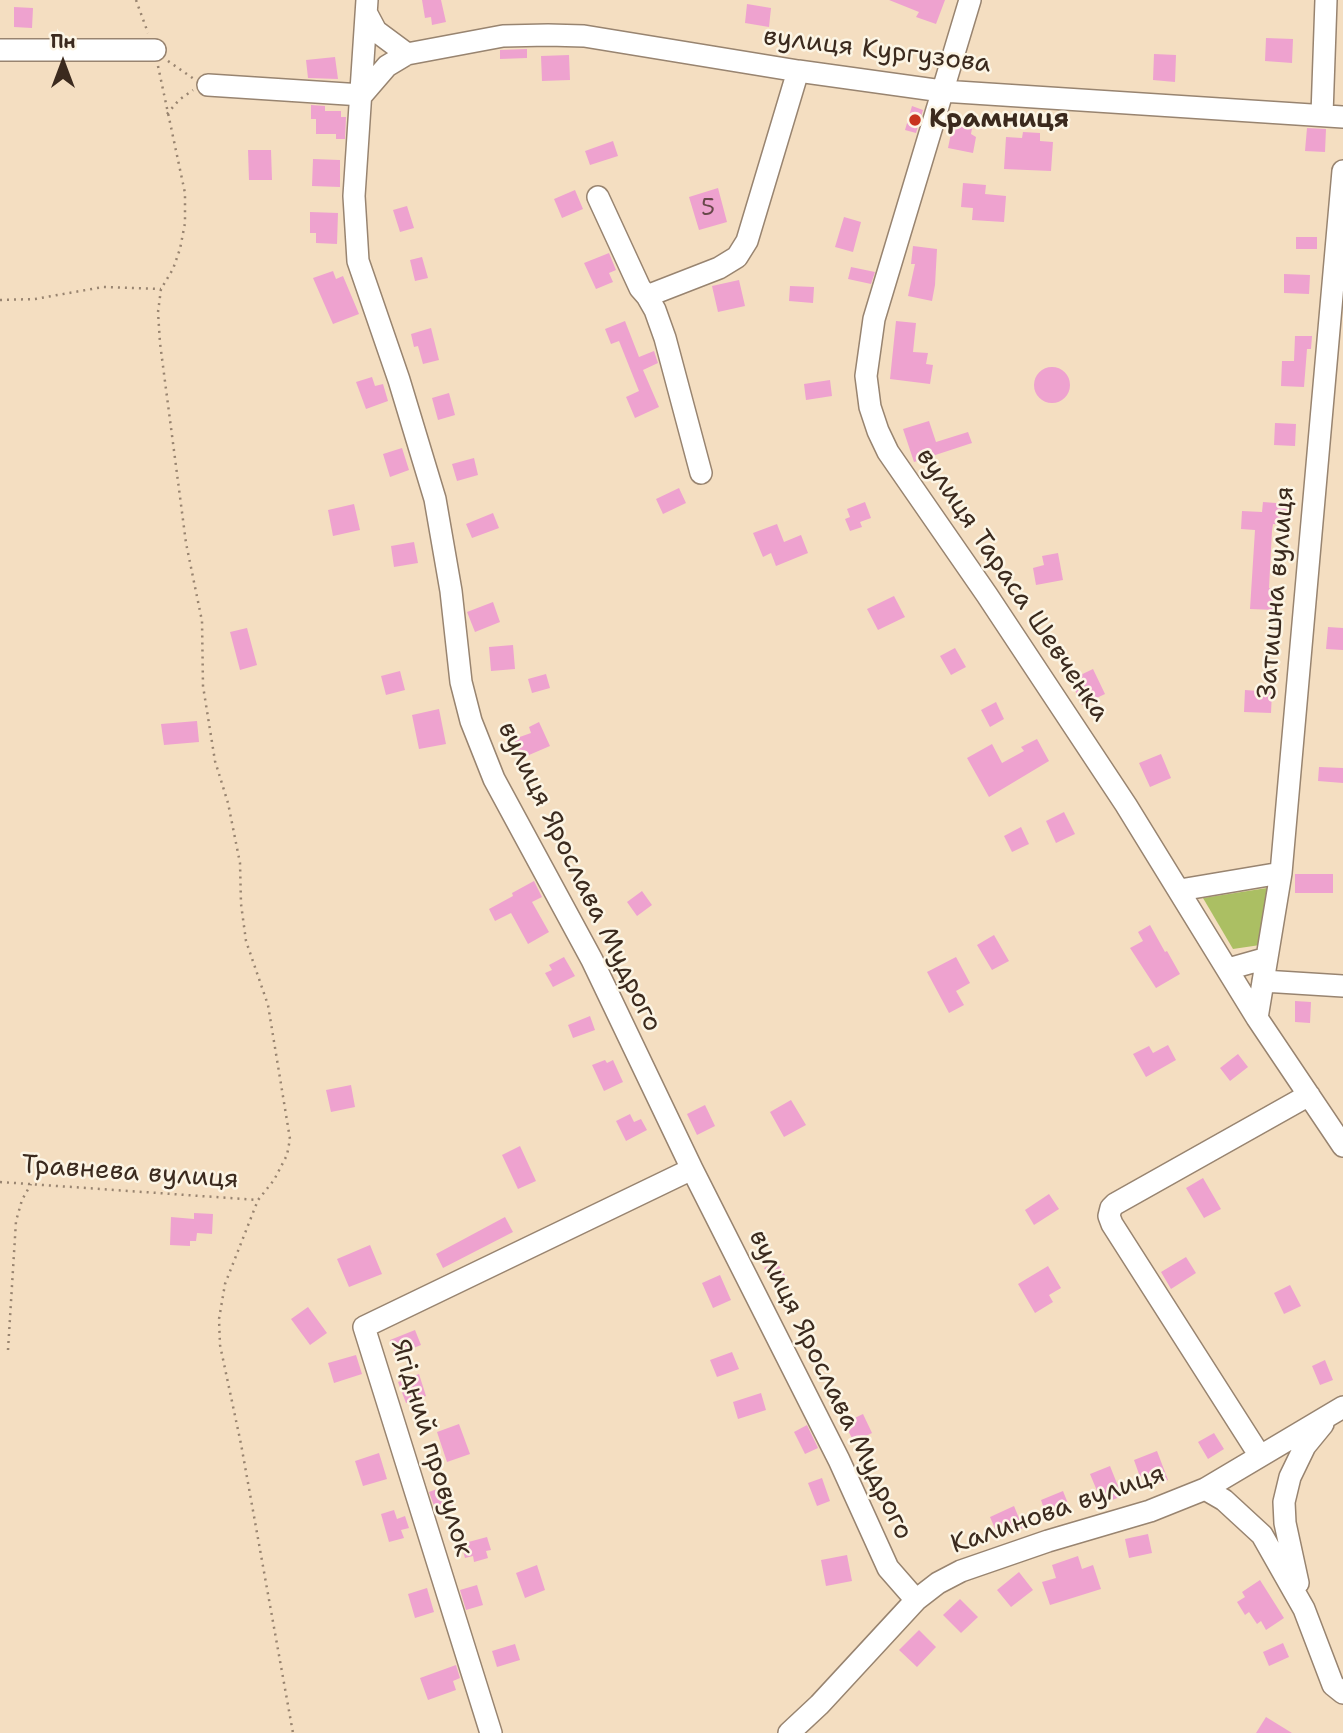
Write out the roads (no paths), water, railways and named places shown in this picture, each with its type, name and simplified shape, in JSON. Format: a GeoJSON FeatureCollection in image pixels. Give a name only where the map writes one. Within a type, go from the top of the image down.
{"type":"FeatureCollection","features":[{"type":"Feature","properties":{"kind":"street","name":"вулиця Тараса Шевченка"},"geometry":{"type":"LineString","coordinates":[[970,0],[874,319],[866,376],[870,407],[888,452],[987,595],[1180,890],[1257,1018],[1343,1146]]}},
{"type":"Feature","properties":{"kind":"street"},"geometry":{"type":"LineString","coordinates":[[1326,0],[1332,116]]}},
{"type":"Feature","properties":{"kind":"street"},"geometry":{"type":"LineString","coordinates":[[208,85],[362,94],[387,66],[407,54],[376,31],[367,7]]}},
{"type":"Feature","properties":{"kind":"street","name":"вулиця Ярослава Мудрого"},"geometry":{"type":"LineString","coordinates":[[367,7],[354,196],[358,261],[399,380],[435,499],[451,591],[461,682],[471,721],[494,779],[593,960],[692,1169],[839,1460],[888,1568],[916,1600]]}},
{"type":"Feature","properties":{"kind":"street","name":"вулиця Кургузова"},"geometry":{"type":"LineString","coordinates":[[407,54],[503,36],[572,36],[942,91],[1332,116]]}},
{"type":"Feature","properties":{"kind":"street"},"geometry":{"type":"LineString","coordinates":[[0,50],[155,50]]}},
{"type":"Feature","properties":{"kind":"street"},"geometry":{"type":"LineString","coordinates":[[647,296],[719,268],[737,257],[747,241],[798,71]]}},
{"type":"Feature","properties":{"kind":"street","name":"Затишна вулиця"},"geometry":{"type":"LineString","coordinates":[[1257,1018],[1281,873],[1343,171]]}},
{"type":"Feature","properties":{"kind":"street"},"geometry":{"type":"LineString","coordinates":[[598,197],[665,338],[701,473]]}},
{"type":"Feature","properties":{"kind":"street"},"geometry":{"type":"LineString","coordinates":[[1180,890],[1281,873]]}},
{"type":"Feature","properties":{"kind":"street"},"geometry":{"type":"LineString","coordinates":[[1228,969],[1266,958]]}},
{"type":"Feature","properties":{"kind":"street"},"geometry":{"type":"LineString","coordinates":[[1263,981],[1343,986]]}},
{"type":"Feature","properties":{"kind":"street"},"geometry":{"type":"LineString","coordinates":[[1260,1456],[1112,1224],[1111,1208],[1115,1203],[1309,1095]]}},
{"type":"Feature","properties":{"kind":"street","name":"Ягідний провулок"},"geometry":{"type":"LineString","coordinates":[[491,1733],[364,1327],[692,1169]]}},
{"type":"Feature","properties":{"kind":"street"},"geometry":{"type":"LineString","coordinates":[[1336,1411],[1305,1446],[1290,1477],[1284,1502],[1289,1548],[1304,1609],[1333,1685],[1343,1693]]}},
{"type":"Feature","properties":{"kind":"street","name":"Калинова вулиця"},"geometry":{"type":"LineString","coordinates":[[789,1733],[819,1705],[916,1600],[938,1583],[961,1571],[1048,1541],[1150,1511],[1205,1489],[1336,1411]]}},
{"type":"Feature","properties":{"kind":"street"},"geometry":{"type":"LineString","coordinates":[[1205,1489],[1224,1500],[1262,1535],[1304,1609]]}},
{"type":"Feature","properties":{"kind":"place","name":"Крамниця"},"geometry":{"type":"Point","coordinates":[915,120]}}]}
